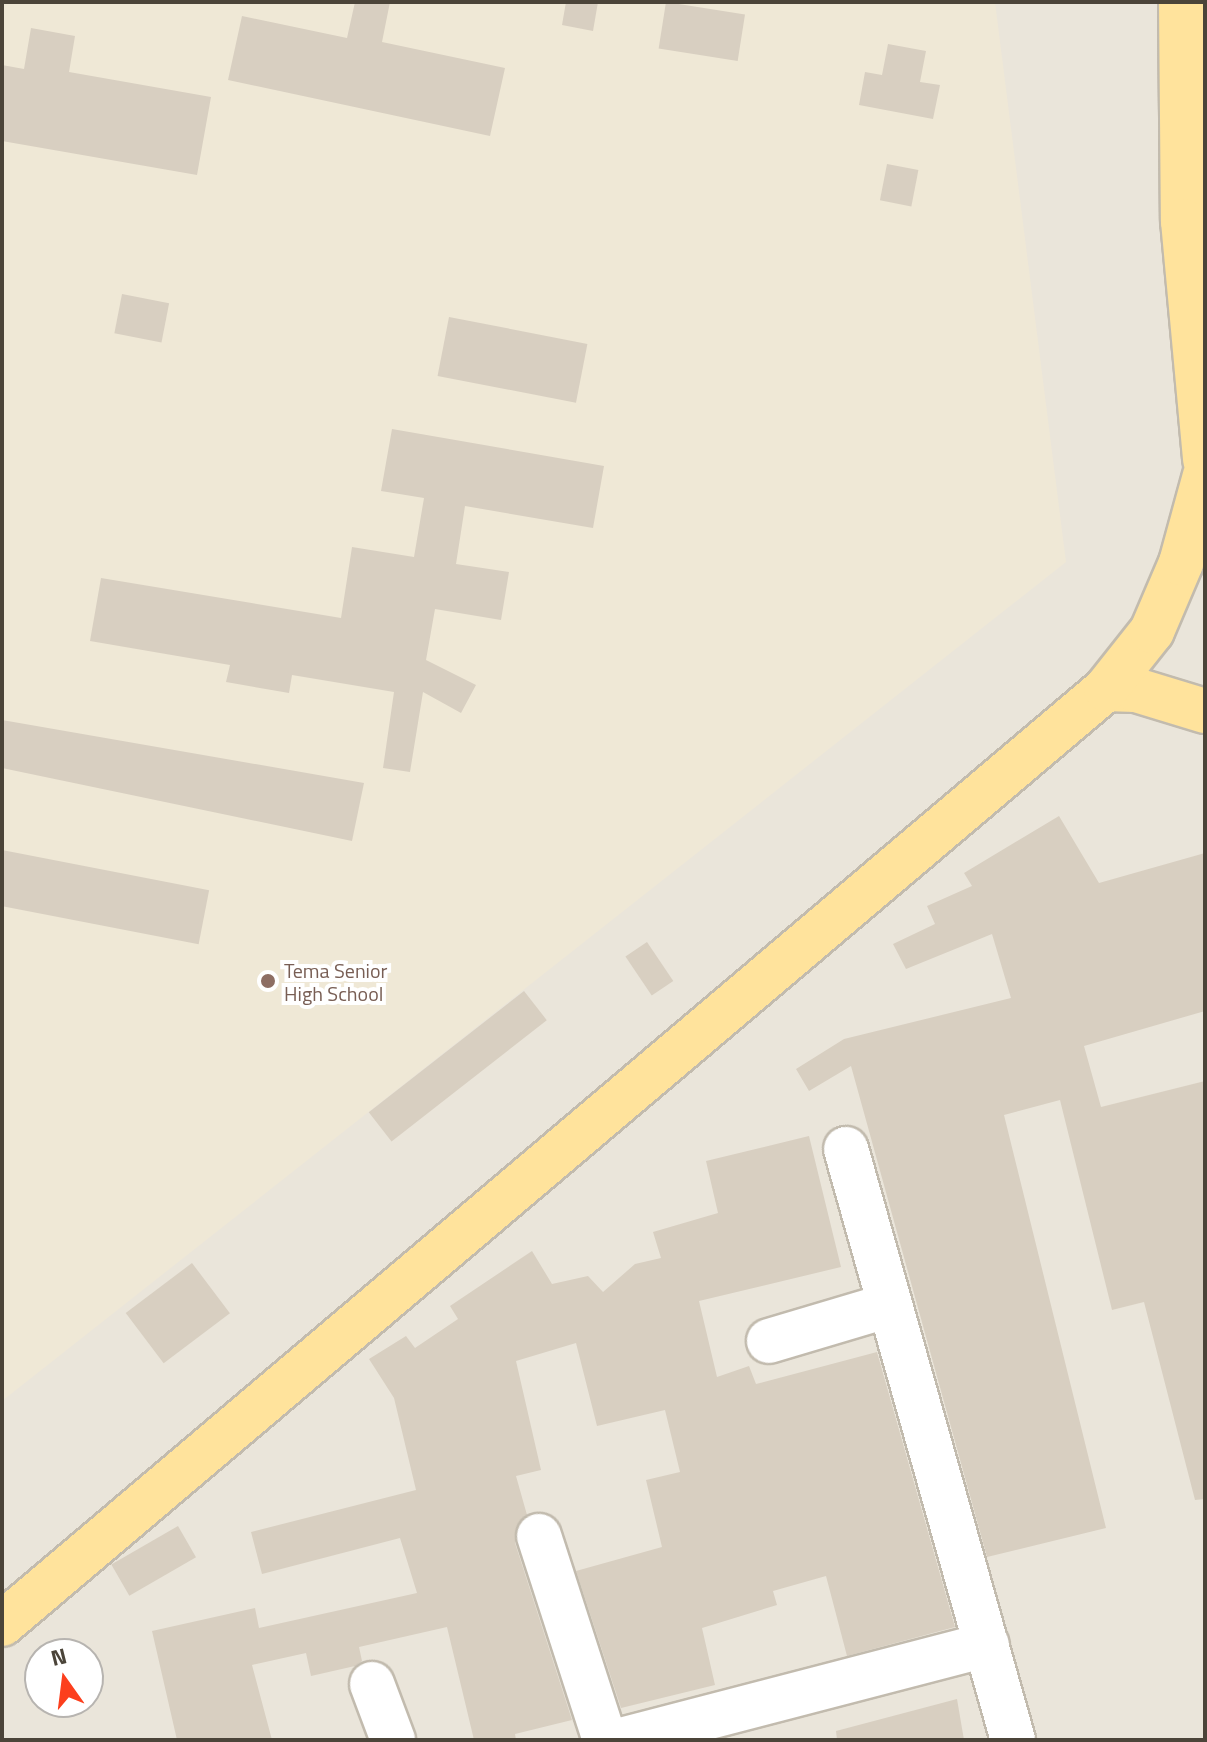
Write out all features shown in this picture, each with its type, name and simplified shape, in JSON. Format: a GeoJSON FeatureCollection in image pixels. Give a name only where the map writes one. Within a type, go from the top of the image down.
{"type":"FeatureCollection","features":[{"type":"Feature","properties":{"kind":"main road"},"geometry":{"type":"LineString","coordinates":[[1181,2],[1183,221],[1205,460]]}},
{"type":"Feature","properties":{"kind":"main road"},"geometry":{"type":"LineString","coordinates":[[2,1624],[1106,689],[1152,631],[1181,563],[1205,475]]}},
{"type":"Feature","properties":{"kind":"main road"},"geometry":{"type":"LineString","coordinates":[[1106,689],[1136,690],[1205,711]]}},
{"type":"Feature","properties":{"kind":"street"},"geometry":{"type":"LineString","coordinates":[[846,1149],[1013,1740]]}},
{"type":"Feature","properties":{"kind":"street"},"geometry":{"type":"LineString","coordinates":[[769,1341],[890,1305]]}},
{"type":"Feature","properties":{"kind":"street"},"geometry":{"type":"LineString","coordinates":[[539,1536],[605,1740]]}},
{"type":"Feature","properties":{"kind":"street"},"geometry":{"type":"LineString","coordinates":[[621,1740],[987,1645]]}},
{"type":"Feature","properties":{"kind":"street"},"geometry":{"type":"LineString","coordinates":[[372,1684],[393,1740]]}},
{"type":"Feature","properties":{"kind":"shaded area"},"geometry":{"type":"Polygon","coordinates":[[[2,2],[1205,2],[1205,1740],[2,1740],[2,2]]]}},
{"type":"Feature","properties":{"kind":"shaded area","name":"Tema Senior High School"},"geometry":{"type":"Polygon","coordinates":[[[2,2],[995,2],[1066,562],[2,1401],[2,2]]]}},
{"type":"Feature","properties":{"kind":"building"},"geometry":{"type":"Polygon","coordinates":[[[355,2],[390,2],[382,42],[505,68],[490,136],[228,80],[242,16],[347,38],[355,2]]]}},
{"type":"Feature","properties":{"kind":"building"},"geometry":{"type":"Polygon","coordinates":[[[566,2],[598,2],[593,31],[562,25],[566,2]]]}},
{"type":"Feature","properties":{"kind":"building"},"geometry":{"type":"Polygon","coordinates":[[[666,2],[745,15],[738,61],[659,48],[666,2]]]}},
{"type":"Feature","properties":{"kind":"building"},"geometry":{"type":"Polygon","coordinates":[[[31,28],[75,36],[69,72],[211,97],[197,175],[2,141],[2,65],[24,69],[31,28]]]}},
{"type":"Feature","properties":{"kind":"building"},"geometry":{"type":"Polygon","coordinates":[[[888,44],[926,51],[920,82],[940,85],[933,119],[859,105],[865,72],[882,75],[888,44]]]}},
{"type":"Feature","properties":{"kind":"building"},"geometry":{"type":"Polygon","coordinates":[[[887,164],[918,170],[911,206],[880,200],[887,164]]]}},
{"type":"Feature","properties":{"kind":"building"},"geometry":{"type":"Polygon","coordinates":[[[122,294],[169,303],[161,342],[114,333],[122,294]]]}},
{"type":"Feature","properties":{"kind":"building"},"geometry":{"type":"Polygon","coordinates":[[[449,317],[587,344],[576,403],[438,376],[449,317]]]}},
{"type":"Feature","properties":{"kind":"building"},"geometry":{"type":"Polygon","coordinates":[[[392,429],[604,466],[593,528],[465,506],[456,564],[509,572],[501,620],[435,609],[426,660],[476,685],[461,713],[423,692],[410,772],[383,768],[394,692],[292,675],[289,693],[226,682],[230,665],[90,641],[101,578],[341,618],[352,547],[414,557],[424,498],[381,491],[392,429]]]}},
{"type":"Feature","properties":{"kind":"building"},"geometry":{"type":"Polygon","coordinates":[[[2,720],[364,783],[352,841],[2,768],[2,720]]]}},
{"type":"Feature","properties":{"kind":"building"},"geometry":{"type":"Polygon","coordinates":[[[1059,816],[1099,883],[1205,853],[1205,1011],[1084,1046],[1101,1107],[1205,1081],[1205,1499],[1195,1500],[1144,1302],[1112,1310],[1060,1100],[1004,1115],[1106,1528],[987,1557],[851,1066],[809,1091],[796,1069],[844,1039],[1011,998],[992,934],[906,969],[893,944],[935,924],[927,906],[972,886],[964,873],[1059,816]]]}},
{"type":"Feature","properties":{"kind":"building"},"geometry":{"type":"Polygon","coordinates":[[[2,850],[209,890],[199,944],[2,906],[2,850]]]}},
{"type":"Feature","properties":{"kind":"building"},"geometry":{"type":"Polygon","coordinates":[[[647,942],[673,981],[652,996],[625,957],[647,942]]]}},
{"type":"Feature","properties":{"kind":"building"},"geometry":{"type":"Polygon","coordinates":[[[524,991],[547,1020],[392,1141],[369,1112],[524,991]]]}},
{"type":"Feature","properties":{"kind":"building"},"geometry":{"type":"Polygon","coordinates":[[[809,1136],[841,1267],[699,1301],[717,1377],[749,1366],[756,1384],[877,1352],[955,1627],[847,1656],[826,1576],[773,1591],[777,1605],[702,1628],[715,1685],[621,1708],[576,1571],[662,1547],[646,1480],[680,1472],[665,1410],[597,1426],[576,1343],[516,1361],[541,1470],[516,1476],[527,1515],[515,1543],[572,1720],[515,1734],[516,1740],[474,1740],[447,1627],[359,1647],[362,1661],[355,1666],[311,1676],[306,1653],[252,1665],[272,1740],[177,1740],[152,1631],[255,1608],[259,1628],[417,1593],[400,1538],[262,1574],[251,1532],[416,1490],[394,1398],[369,1359],[406,1336],[415,1348],[458,1319],[450,1306],[532,1251],[552,1284],[588,1276],[603,1292],[635,1264],[661,1258],[653,1232],[718,1213],[706,1161],[809,1136]]]}},
{"type":"Feature","properties":{"kind":"building"},"geometry":{"type":"Polygon","coordinates":[[[192,1263],[230,1313],[164,1363],[126,1313],[192,1263]]]}},
{"type":"Feature","properties":{"kind":"building"},"geometry":{"type":"Polygon","coordinates":[[[178,1526],[196,1557],[129,1596],[111,1564],[178,1526]]]}},
{"type":"Feature","properties":{"kind":"building"},"geometry":{"type":"Polygon","coordinates":[[[957,1699],[964,1740],[837,1740],[836,1731],[957,1699]]]}},
{"type":"Feature","properties":{"kind":"place","name":"Tema Senior High School"},"geometry":{"type":"Point","coordinates":[268,981]}}]}
